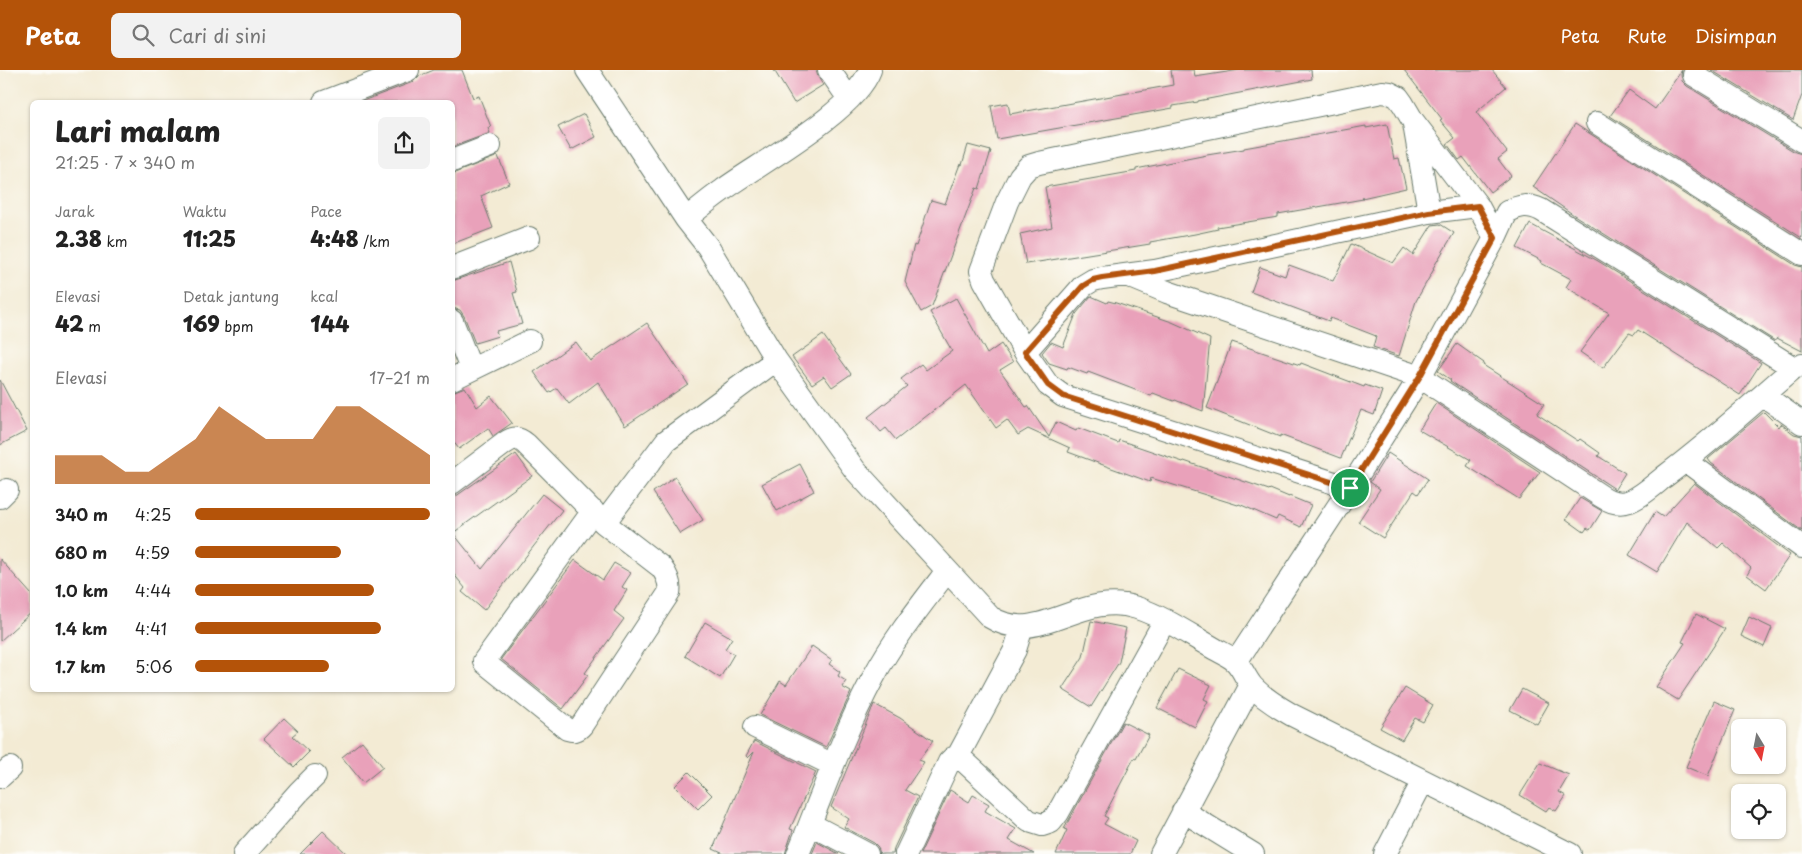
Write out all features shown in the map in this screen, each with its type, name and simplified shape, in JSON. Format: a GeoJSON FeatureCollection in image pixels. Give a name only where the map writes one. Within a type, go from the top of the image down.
{"type":"FeatureCollection","features":[{"type":"Feature","properties":{"kind":"street"},"geometry":{"type":"LineString","coordinates":[[337,100],[357,97],[408,70]]}},
{"type":"Feature","properties":{"kind":"street"},"geometry":{"type":"LineString","coordinates":[[587,70],[686,219],[708,247],[776,360],[855,470],[990,617],[1005,624],[1022,627],[1042,623],[1085,608],[1112,603],[1137,608],[1164,620],[1236,662],[1251,685],[1274,704],[1292,715],[1567,853]]}},
{"type":"Feature","properties":{"kind":"street"},"geometry":{"type":"LineString","coordinates":[[829,70],[848,99]]}},
{"type":"Feature","properties":{"kind":"street"},"geometry":{"type":"LineString","coordinates":[[686,219],[723,190],[831,115],[862,84],[870,70]]}},
{"type":"Feature","properties":{"kind":"street"},"geometry":{"type":"LineString","coordinates":[[1694,75],[1802,141]]}},
{"type":"Feature","properties":{"kind":"street"},"geometry":{"type":"LineString","coordinates":[[1350,488],[1063,396],[1048,385],[1025,352],[984,280],[981,271],[1007,202],[1020,176],[1029,166],[1039,163],[1382,92],[1390,93],[1398,97],[1478,206],[1495,238]]}},
{"type":"Feature","properties":{"kind":"street"},"geometry":{"type":"LineString","coordinates":[[1414,121],[1429,212]]}},
{"type":"Feature","properties":{"kind":"street"},"geometry":{"type":"LineString","coordinates":[[1597,123],[1802,254]]}},
{"type":"Feature","properties":{"kind":"street"},"geometry":{"type":"LineString","coordinates":[[455,160],[490,146]]}},
{"type":"Feature","properties":{"kind":"street"},"geometry":{"type":"LineString","coordinates":[[1126,275],[1167,292],[1420,376],[1609,501],[1620,503],[1631,501],[1686,460],[1798,366],[1536,208],[1530,205],[1522,206],[1507,212],[1495,238],[1420,376],[1350,488],[1236,662]]}},
{"type":"Feature","properties":{"kind":"street"},"geometry":{"type":"LineString","coordinates":[[1025,352],[1083,286],[1093,280],[1155,271],[1429,212],[1478,206]]}},
{"type":"Feature","properties":{"kind":"street"},"geometry":{"type":"LineString","coordinates":[[455,267],[529,238]]}},
{"type":"Feature","properties":{"kind":"street"},"geometry":{"type":"LineString","coordinates":[[455,337],[462,374],[530,341]]}},
{"type":"Feature","properties":{"kind":"street"},"geometry":{"type":"LineString","coordinates":[[455,481],[505,443],[511,439],[518,438],[598,517],[666,573],[670,588],[669,593],[579,729],[572,731],[568,729],[484,661],[598,517],[666,441],[776,360]]}},
{"type":"Feature","properties":{"kind":"street"},"geometry":{"type":"LineString","coordinates":[[1763,394],[1802,423]]}},
{"type":"Feature","properties":{"kind":"street"},"geometry":{"type":"LineString","coordinates":[[1686,460],[1802,547]]}},
{"type":"Feature","properties":{"kind":"street"},"geometry":{"type":"LineString","coordinates":[[798,854],[849,726],[874,677],[917,610],[947,571]]}},
{"type":"Feature","properties":{"kind":"street"},"geometry":{"type":"LineString","coordinates":[[906,854],[949,762],[953,758],[965,762],[1029,821],[1038,825],[1047,825],[1058,813],[1164,620]]}},
{"type":"Feature","properties":{"kind":"street"},"geometry":{"type":"LineString","coordinates":[[957,758],[1015,650],[1022,627]]}},
{"type":"Feature","properties":{"kind":"street"},"geometry":{"type":"LineString","coordinates":[[1161,854],[1251,685]]}},
{"type":"Feature","properties":{"kind":"street"},"geometry":{"type":"LineString","coordinates":[[755,727],[833,765]]}},
{"type":"Feature","properties":{"kind":"street"},"geometry":{"type":"LineString","coordinates":[[244,854],[299,792],[316,776]]}},
{"type":"Feature","properties":{"kind":"street"},"geometry":{"type":"LineString","coordinates":[[1385,854],[1423,781]]}},
{"type":"Feature","properties":{"kind":"street"},"geometry":{"type":"LineString","coordinates":[[1183,811],[1253,854]]}},
{"type":"Feature","properties":{"kind":"street"},"geometry":{"type":"LineString","coordinates":[[810,824],[867,854]]}},
{"type":"Feature","properties":{"kind":"building"},"geometry":{"type":"Polygon","coordinates":[[[434,70],[462,70],[473,98],[479,96],[491,127],[488,128],[490,133],[455,146],[455,100],[365,100],[413,82],[419,76],[434,70]]]}},
{"type":"Feature","properties":{"kind":"building"},"geometry":{"type":"Polygon","coordinates":[[[774,70],[816,70],[823,85],[794,103],[774,70]]]}},
{"type":"Feature","properties":{"kind":"building"},"geometry":{"type":"Polygon","coordinates":[[[1171,70],[1194,70],[1195,77],[1240,70],[1311,70],[1312,79],[1173,106],[1173,108],[997,139],[991,106],[1008,103],[1010,114],[1173,85],[1171,70]]]}},
{"type":"Feature","properties":{"kind":"building"},"geometry":{"type":"Polygon","coordinates":[[[1404,70],[1492,70],[1506,87],[1476,112],[1507,152],[1498,159],[1511,176],[1490,192],[1463,157],[1459,160],[1447,144],[1455,138],[1404,70]]]}},
{"type":"Feature","properties":{"kind":"building"},"geometry":{"type":"Polygon","coordinates":[[[1682,70],[1682,81],[1687,86],[1795,152],[1802,154],[1802,238],[1610,116],[1629,90],[1655,109],[1682,70]]]}},
{"type":"Feature","properties":{"kind":"building"},"geometry":{"type":"Polygon","coordinates":[[[1711,70],[1802,70],[1802,95],[1793,120],[1711,70]]]}},
{"type":"Feature","properties":{"kind":"building"},"geometry":{"type":"Polygon","coordinates":[[[584,114],[596,137],[571,150],[558,127],[584,114]]]}},
{"type":"Feature","properties":{"kind":"building"},"geometry":{"type":"Polygon","coordinates":[[[1387,124],[1394,159],[1399,158],[1406,188],[1363,199],[1278,214],[1278,217],[1217,227],[1218,229],[1150,242],[1150,244],[1026,264],[1020,234],[1052,227],[1045,187],[1136,171],[1136,169],[1244,148],[1366,126],[1366,128],[1387,124]]]}},
{"type":"Feature","properties":{"kind":"building"},"geometry":{"type":"Polygon","coordinates":[[[1575,124],[1795,265],[1802,267],[1802,351],[1777,338],[1775,341],[1574,215],[1533,187],[1575,124]]]}},
{"type":"Feature","properties":{"kind":"building"},"geometry":{"type":"Polygon","coordinates":[[[968,145],[991,151],[979,189],[976,188],[932,306],[921,312],[905,282],[914,245],[916,246],[931,200],[945,204],[960,164],[962,165],[968,145]]]}},
{"type":"Feature","properties":{"kind":"building"},"geometry":{"type":"Polygon","coordinates":[[[498,156],[509,183],[481,196],[493,228],[455,243],[455,173],[498,156]]]}},
{"type":"Feature","properties":{"kind":"building"},"geometry":{"type":"Polygon","coordinates":[[[1440,224],[1454,233],[1416,301],[1399,356],[1373,347],[1376,336],[1330,318],[1329,321],[1251,292],[1260,267],[1285,276],[1289,265],[1333,281],[1351,244],[1393,263],[1404,248],[1413,255],[1432,225],[1440,224]]]}},
{"type":"Feature","properties":{"kind":"building"},"geometry":{"type":"Polygon","coordinates":[[[1530,224],[1598,261],[1761,363],[1740,395],[1638,330],[1634,335],[1629,333],[1603,368],[1580,352],[1609,313],[1566,287],[1571,279],[1517,248],[1530,224]]]}},
{"type":"Feature","properties":{"kind":"building"},"geometry":{"type":"Polygon","coordinates":[[[509,262],[517,292],[513,293],[522,324],[496,331],[498,336],[475,343],[464,316],[460,310],[455,309],[455,280],[509,262]]]}},
{"type":"Feature","properties":{"kind":"building"},"geometry":{"type":"Polygon","coordinates":[[[1091,296],[1107,303],[1108,301],[1116,303],[1172,322],[1210,339],[1203,411],[1153,393],[1151,396],[1088,372],[1087,374],[1049,363],[1042,353],[1051,342],[1063,347],[1076,314],[1091,296]]]}},
{"type":"Feature","properties":{"kind":"building"},"geometry":{"type":"Polygon","coordinates":[[[956,298],[987,354],[1001,344],[1013,362],[1000,370],[1049,437],[1056,422],[1076,431],[1078,428],[1118,443],[1119,440],[1270,489],[1311,505],[1301,527],[1278,516],[1276,520],[1239,504],[1151,478],[1150,482],[1068,452],[1070,448],[1028,429],[1018,435],[1007,420],[996,428],[966,385],[896,440],[886,428],[881,432],[868,417],[907,386],[901,379],[921,364],[926,370],[952,351],[930,312],[956,298]]]}},
{"type":"Feature","properties":{"kind":"building"},"geometry":{"type":"Polygon","coordinates":[[[647,323],[688,384],[625,426],[598,382],[569,404],[557,388],[549,393],[534,372],[576,342],[590,361],[647,323]]]}},
{"type":"Feature","properties":{"kind":"building"},"geometry":{"type":"Polygon","coordinates":[[[823,335],[851,374],[832,387],[824,376],[812,384],[792,357],[823,335]]]}},
{"type":"Feature","properties":{"kind":"building"},"geometry":{"type":"Polygon","coordinates":[[[1232,342],[1300,365],[1301,363],[1364,387],[1365,385],[1382,391],[1374,415],[1361,410],[1341,458],[1280,435],[1280,437],[1207,408],[1232,342]]]}},
{"type":"Feature","properties":{"kind":"building"},"geometry":{"type":"Polygon","coordinates":[[[1457,344],[1484,363],[1483,365],[1544,404],[1537,414],[1578,441],[1580,439],[1600,453],[1598,456],[1625,473],[1615,489],[1450,381],[1438,371],[1457,344]]]}},
{"type":"Feature","properties":{"kind":"building"},"geometry":{"type":"Polygon","coordinates":[[[0,380],[27,431],[0,445],[0,380]]]}},
{"type":"Feature","properties":{"kind":"building"},"geometry":{"type":"Polygon","coordinates":[[[465,387],[477,407],[491,396],[512,423],[493,436],[488,428],[459,449],[455,444],[455,391],[465,387]]]}},
{"type":"Feature","properties":{"kind":"building"},"geometry":{"type":"Polygon","coordinates":[[[1436,403],[1540,472],[1519,499],[1467,466],[1471,460],[1419,430],[1436,403]]]}},
{"type":"Feature","properties":{"kind":"building"},"geometry":{"type":"Polygon","coordinates":[[[1764,412],[1779,427],[1781,424],[1794,434],[1802,436],[1802,531],[1708,459],[1764,412]]]}},
{"type":"Feature","properties":{"kind":"building"},"geometry":{"type":"Polygon","coordinates":[[[1388,453],[1428,479],[1418,494],[1414,491],[1383,538],[1358,522],[1380,489],[1370,482],[1388,453]]]}},
{"type":"Feature","properties":{"kind":"building"},"geometry":{"type":"Polygon","coordinates":[[[516,454],[532,476],[455,532],[455,497],[516,454]]]}},
{"type":"Feature","properties":{"kind":"building"},"geometry":{"type":"Polygon","coordinates":[[[800,464],[814,491],[777,511],[762,484],[800,464]]]}},
{"type":"Feature","properties":{"kind":"building"},"geometry":{"type":"Polygon","coordinates":[[[675,477],[703,520],[680,534],[653,492],[675,477]]]}},
{"type":"Feature","properties":{"kind":"building"},"geometry":{"type":"Polygon","coordinates":[[[1694,483],[1790,555],[1766,589],[1747,575],[1751,568],[1723,543],[1718,548],[1687,522],[1657,572],[1629,555],[1655,512],[1663,517],[1694,483]]]}},
{"type":"Feature","properties":{"kind":"building"},"geometry":{"type":"Polygon","coordinates":[[[542,494],[562,510],[484,610],[462,592],[465,588],[455,576],[455,535],[482,569],[542,494]]]}},
{"type":"Feature","properties":{"kind":"building"},"geometry":{"type":"Polygon","coordinates":[[[1580,498],[1602,511],[1590,530],[1587,528],[1584,532],[1566,519],[1580,498]]]}},
{"type":"Feature","properties":{"kind":"building"},"geometry":{"type":"Polygon","coordinates":[[[0,559],[30,593],[30,614],[0,641],[0,559]]]}},
{"type":"Feature","properties":{"kind":"building"},"geometry":{"type":"Polygon","coordinates":[[[575,560],[603,580],[614,563],[631,573],[622,587],[627,590],[614,611],[624,619],[585,673],[588,675],[563,709],[501,659],[575,560]]]}},
{"type":"Feature","properties":{"kind":"building"},"geometry":{"type":"Polygon","coordinates":[[[1696,614],[1725,629],[1678,700],[1656,687],[1685,643],[1682,642],[1696,614]]]}},
{"type":"Feature","properties":{"kind":"building"},"geometry":{"type":"Polygon","coordinates":[[[1749,617],[1772,628],[1764,647],[1741,636],[1749,617]]]}},
{"type":"Feature","properties":{"kind":"building"},"geometry":{"type":"Polygon","coordinates":[[[1091,621],[1126,628],[1119,662],[1091,707],[1062,689],[1083,657],[1091,621]]]}},
{"type":"Feature","properties":{"kind":"building"},"geometry":{"type":"Polygon","coordinates":[[[705,622],[732,638],[725,649],[734,654],[720,678],[685,656],[705,622]]]}},
{"type":"Feature","properties":{"kind":"building"},"geometry":{"type":"Polygon","coordinates":[[[812,646],[832,660],[829,664],[840,672],[838,676],[846,681],[842,687],[851,692],[826,747],[760,715],[780,681],[786,685],[812,646]]]}},
{"type":"Feature","properties":{"kind":"building"},"geometry":{"type":"Polygon","coordinates":[[[1178,669],[1211,685],[1204,699],[1208,701],[1195,727],[1157,708],[1178,669]]]}},
{"type":"Feature","properties":{"kind":"building"},"geometry":{"type":"Polygon","coordinates":[[[1405,688],[1433,705],[1423,722],[1415,718],[1402,740],[1380,728],[1405,688]]]}},
{"type":"Feature","properties":{"kind":"building"},"geometry":{"type":"Polygon","coordinates":[[[1522,689],[1549,703],[1537,724],[1510,710],[1522,689]]]}},
{"type":"Feature","properties":{"kind":"building"},"geometry":{"type":"Polygon","coordinates":[[[1714,701],[1735,710],[1708,776],[1686,767],[1714,701]]]}},
{"type":"Feature","properties":{"kind":"building"},"geometry":{"type":"Polygon","coordinates":[[[874,704],[900,718],[933,741],[919,760],[924,762],[905,790],[918,797],[893,854],[880,854],[878,847],[874,843],[844,827],[849,819],[831,807],[874,704]]]}},
{"type":"Feature","properties":{"kind":"building"},"geometry":{"type":"Polygon","coordinates":[[[284,718],[298,731],[292,736],[309,752],[294,767],[264,739],[284,718]]]}},
{"type":"Feature","properties":{"kind":"building"},"geometry":{"type":"Polygon","coordinates":[[[1123,722],[1149,735],[1136,759],[1134,758],[1104,816],[1108,818],[1104,824],[1136,841],[1130,854],[1056,854],[1067,830],[1064,829],[1123,722]]]}},
{"type":"Feature","properties":{"kind":"building"},"geometry":{"type":"Polygon","coordinates":[[[362,741],[383,767],[363,783],[342,757],[362,741]]]}},
{"type":"Feature","properties":{"kind":"building"},"geometry":{"type":"Polygon","coordinates":[[[754,741],[816,772],[790,829],[793,830],[785,854],[724,854],[713,849],[754,752],[748,758],[746,756],[754,741]]]}},
{"type":"Feature","properties":{"kind":"building"},"geometry":{"type":"Polygon","coordinates":[[[1540,763],[1569,775],[1559,792],[1566,796],[1556,811],[1549,807],[1546,811],[1520,795],[1540,763]]]}},
{"type":"Feature","properties":{"kind":"building"},"geometry":{"type":"Polygon","coordinates":[[[689,772],[712,795],[698,809],[675,786],[689,772]]]}},
{"type":"Feature","properties":{"kind":"building"},"geometry":{"type":"Polygon","coordinates":[[[950,790],[969,802],[973,795],[989,804],[985,811],[1016,829],[1009,840],[1034,854],[920,854],[950,790]]]}},
{"type":"Feature","properties":{"kind":"building"},"geometry":{"type":"Polygon","coordinates":[[[323,831],[347,854],[300,854],[323,831]]]}},
{"type":"Feature","properties":{"kind":"building"},"geometry":{"type":"Polygon","coordinates":[[[817,842],[839,854],[812,854],[817,842]]]}},
{"type":"Feature","properties":{"kind":"route"},"geometry":{"type":"LineString","coordinates":[[1478,206],[1495,238],[1428,358],[1420,376],[1350,488],[1063,396],[1052,390],[1025,352],[1083,286],[1093,280],[1155,271],[1429,212],[1478,206]]}}]}
